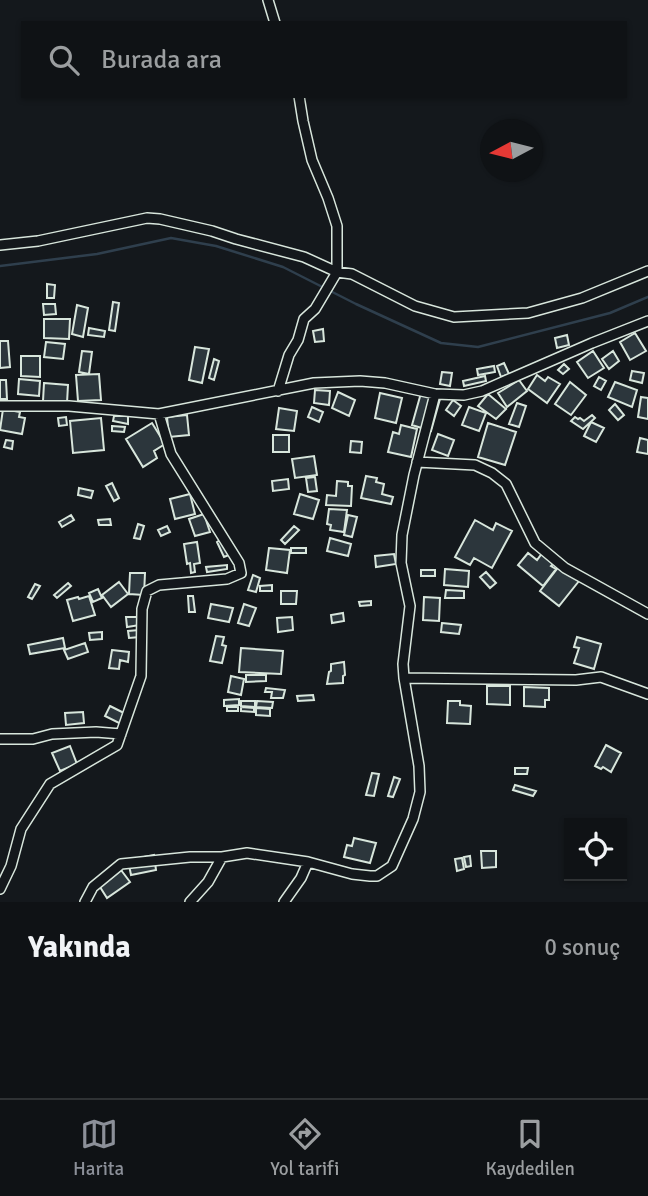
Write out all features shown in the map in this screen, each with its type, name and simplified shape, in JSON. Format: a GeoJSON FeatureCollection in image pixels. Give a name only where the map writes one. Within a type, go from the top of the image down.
{"type":"FeatureCollection","features":[{"type":"Feature","properties":{"kind":"street"},"geometry":{"type":"LineString","coordinates":[[268,0],[274,21]]}},
{"type":"Feature","properties":{"kind":"street"},"geometry":{"type":"LineString","coordinates":[[278,391],[304,320],[337,272],[337,226],[312,160],[299,98]]}},
{"type":"Feature","properties":{"kind":"street"},"geometry":{"type":"LineString","coordinates":[[0,245],[38,241],[147,218],[160,219],[304,257],[337,272],[352,274],[415,306],[454,317],[528,313],[582,298],[648,271]]}},
{"type":"Feature","properties":{"kind":"street"},"geometry":{"type":"LineString","coordinates":[[0,406],[69,406],[159,414],[314,383],[360,381],[385,383],[435,394],[464,394],[482,391],[648,321]]}},
{"type":"Feature","properties":{"kind":"street"},"geometry":{"type":"LineString","coordinates":[[85,902],[93,887],[121,864],[247,853],[308,862],[370,876],[377,876],[392,866],[420,792],[419,766],[403,664],[410,606],[401,563],[402,535],[435,394]]}},
{"type":"Feature","properties":{"kind":"street"},"geometry":{"type":"LineString","coordinates":[[0,888],[11,866],[21,829],[50,784],[117,746],[141,676],[142,609],[147,591],[159,585],[227,579],[241,573],[239,563],[171,454],[159,414]]}},
{"type":"Feature","properties":{"kind":"street"},"geometry":{"type":"LineString","coordinates":[[417,462],[475,465],[492,473],[506,484],[535,543],[565,568],[648,614]]}},
{"type":"Feature","properties":{"kind":"street"},"geometry":{"type":"LineString","coordinates":[[404,678],[566,680],[601,677],[648,694]]}},
{"type":"Feature","properties":{"kind":"street"},"geometry":{"type":"LineString","coordinates":[[0,739],[33,739],[52,734],[96,732],[121,734]]}},
{"type":"Feature","properties":{"kind":"street"},"geometry":{"type":"LineString","coordinates":[[190,902],[208,882],[222,857]]}},
{"type":"Feature","properties":{"kind":"street"},"geometry":{"type":"LineString","coordinates":[[284,902],[301,878],[308,862]]}},
{"type":"Feature","properties":{"kind":"building"},"geometry":{"type":"Polygon","coordinates":[[[47,284],[55,285],[54,298],[47,298],[47,284]]]}},
{"type":"Feature","properties":{"kind":"building"},"geometry":{"type":"Polygon","coordinates":[[[113,302],[119,303],[115,331],[109,330],[113,302]]]}},
{"type":"Feature","properties":{"kind":"building"},"geometry":{"type":"Polygon","coordinates":[[[43,304],[55,304],[56,314],[44,315],[43,304]]]}},
{"type":"Feature","properties":{"kind":"building"},"geometry":{"type":"Polygon","coordinates":[[[77,305],[88,308],[83,337],[72,334],[77,305]]]}},
{"type":"Feature","properties":{"kind":"building"},"geometry":{"type":"Polygon","coordinates":[[[44,319],[70,319],[69,339],[44,338],[44,319]]]}},
{"type":"Feature","properties":{"kind":"building"},"geometry":{"type":"Polygon","coordinates":[[[89,328],[105,331],[104,337],[88,335],[89,328]]]}},
{"type":"Feature","properties":{"kind":"building"},"geometry":{"type":"Polygon","coordinates":[[[323,329],[324,341],[315,342],[313,331],[323,329]]]}},
{"type":"Feature","properties":{"kind":"building"},"geometry":{"type":"Polygon","coordinates":[[[635,333],[646,351],[630,360],[620,342],[635,333]]]}},
{"type":"Feature","properties":{"kind":"building"},"geometry":{"type":"Polygon","coordinates":[[[567,335],[569,345],[557,348],[555,338],[567,335]]]}},
{"type":"Feature","properties":{"kind":"building"},"geometry":{"type":"Polygon","coordinates":[[[0,341],[8,341],[10,367],[0,368],[0,341]]]}},
{"type":"Feature","properties":{"kind":"building"},"geometry":{"type":"Polygon","coordinates":[[[46,342],[65,344],[63,359],[44,357],[46,342]]]}},
{"type":"Feature","properties":{"kind":"building"},"geometry":{"type":"Polygon","coordinates":[[[195,347],[209,349],[202,383],[189,380],[195,347]]]}},
{"type":"Feature","properties":{"kind":"building"},"geometry":{"type":"Polygon","coordinates":[[[82,351],[92,352],[89,374],[79,372],[82,351]]]}},
{"type":"Feature","properties":{"kind":"building"},"geometry":{"type":"Polygon","coordinates":[[[593,351],[604,368],[588,378],[577,362],[593,351]]]}},
{"type":"Feature","properties":{"kind":"building"},"geometry":{"type":"Polygon","coordinates":[[[613,351],[619,361],[609,369],[602,359],[613,351]]]}},
{"type":"Feature","properties":{"kind":"building"},"geometry":{"type":"Polygon","coordinates":[[[21,356],[40,356],[40,377],[21,376],[21,356]]]}},
{"type":"Feature","properties":{"kind":"building"},"geometry":{"type":"Polygon","coordinates":[[[214,359],[219,361],[214,380],[209,378],[214,359]]]}},
{"type":"Feature","properties":{"kind":"building"},"geometry":{"type":"Polygon","coordinates":[[[504,363],[509,374],[501,377],[497,366],[504,363]]]}},
{"type":"Feature","properties":{"kind":"building"},"geometry":{"type":"Polygon","coordinates":[[[564,364],[569,369],[563,374],[558,370],[564,364]]]}},
{"type":"Feature","properties":{"kind":"building"},"geometry":{"type":"Polygon","coordinates":[[[494,366],[495,372],[478,375],[477,369],[494,366]]]}},
{"type":"Feature","properties":{"kind":"building"},"geometry":{"type":"Polygon","coordinates":[[[632,371],[644,373],[642,383],[630,380],[632,371]]]}},
{"type":"Feature","properties":{"kind":"building"},"geometry":{"type":"Polygon","coordinates":[[[442,372],[452,373],[450,386],[440,384],[442,372]]]}},
{"type":"Feature","properties":{"kind":"building"},"geometry":{"type":"Polygon","coordinates":[[[99,374],[101,400],[78,401],[76,375],[99,374]]]}},
{"type":"Feature","properties":{"kind":"building"},"geometry":{"type":"Polygon","coordinates":[[[537,375],[545,381],[548,377],[560,384],[547,403],[528,389],[537,375]]]}},
{"type":"Feature","properties":{"kind":"building"},"geometry":{"type":"Polygon","coordinates":[[[485,376],[486,381],[464,386],[463,381],[485,376]]]}},
{"type":"Feature","properties":{"kind":"building"},"geometry":{"type":"Polygon","coordinates":[[[599,377],[606,381],[601,390],[594,386],[599,377]]]}},
{"type":"Feature","properties":{"kind":"building"},"geometry":{"type":"Polygon","coordinates":[[[19,379],[40,381],[39,396],[18,394],[19,379]]]}},
{"type":"Feature","properties":{"kind":"building"},"geometry":{"type":"Polygon","coordinates":[[[0,380],[6,380],[7,399],[0,399],[0,380]]]}},
{"type":"Feature","properties":{"kind":"building"},"geometry":{"type":"Polygon","coordinates":[[[519,380],[527,391],[507,407],[498,393],[519,380]]]}},
{"type":"Feature","properties":{"kind":"building"},"geometry":{"type":"Polygon","coordinates":[[[570,382],[586,395],[571,415],[555,404],[570,382]]]}},
{"type":"Feature","properties":{"kind":"building"},"geometry":{"type":"Polygon","coordinates":[[[615,382],[637,390],[632,407],[608,397],[615,382]]]}},
{"type":"Feature","properties":{"kind":"building"},"geometry":{"type":"Polygon","coordinates":[[[44,383],[68,385],[67,403],[43,401],[44,383]]]}},
{"type":"Feature","properties":{"kind":"building"},"geometry":{"type":"Polygon","coordinates":[[[315,390],[330,391],[329,405],[314,403],[315,390]]]}},
{"type":"Feature","properties":{"kind":"building"},"geometry":{"type":"Polygon","coordinates":[[[338,392],[355,400],[349,416],[332,408],[338,392]]]}},
{"type":"Feature","properties":{"kind":"building"},"geometry":{"type":"Polygon","coordinates":[[[380,393],[402,398],[396,423],[375,418],[380,393]]]}},
{"type":"Feature","properties":{"kind":"building"},"geometry":{"type":"Polygon","coordinates":[[[421,393],[440,399],[431,431],[412,425],[421,393]]]}},
{"type":"Feature","properties":{"kind":"building"},"geometry":{"type":"Polygon","coordinates":[[[488,394],[506,409],[496,419],[478,406],[488,394]]]}},
{"type":"Feature","properties":{"kind":"building"},"geometry":{"type":"Polygon","coordinates":[[[641,397],[648,398],[648,419],[638,417],[641,397]]]}},
{"type":"Feature","properties":{"kind":"building"},"geometry":{"type":"Polygon","coordinates":[[[453,400],[461,406],[454,416],[446,410],[453,400]]]}},
{"type":"Feature","properties":{"kind":"building"},"geometry":{"type":"Polygon","coordinates":[[[517,403],[526,406],[519,427],[509,424],[517,403]]]}},
{"type":"Feature","properties":{"kind":"building"},"geometry":{"type":"Polygon","coordinates":[[[615,404],[624,415],[618,420],[609,410],[615,404]]]}},
{"type":"Feature","properties":{"kind":"building"},"geometry":{"type":"Polygon","coordinates":[[[312,407],[323,412],[319,422],[308,417],[312,407]]]}},
{"type":"Feature","properties":{"kind":"building"},"geometry":{"type":"Polygon","coordinates":[[[469,407],[486,413],[479,431],[462,425],[469,407]]]}},
{"type":"Feature","properties":{"kind":"building"},"geometry":{"type":"Polygon","coordinates":[[[279,408],[297,411],[294,431],[276,429],[279,408]]]}},
{"type":"Feature","properties":{"kind":"building"},"geometry":{"type":"Polygon","coordinates":[[[3,409],[20,412],[19,417],[25,418],[22,434],[0,430],[3,409]]]}},
{"type":"Feature","properties":{"kind":"building"},"geometry":{"type":"Polygon","coordinates":[[[187,415],[189,435],[169,437],[167,417],[187,415]]]}},
{"type":"Feature","properties":{"kind":"building"},"geometry":{"type":"Polygon","coordinates":[[[592,415],[595,418],[583,429],[571,421],[575,417],[584,421],[592,415]]]}},
{"type":"Feature","properties":{"kind":"building"},"geometry":{"type":"Polygon","coordinates":[[[114,416],[128,416],[128,424],[113,421],[114,416]]]}},
{"type":"Feature","properties":{"kind":"building"},"geometry":{"type":"Polygon","coordinates":[[[66,417],[67,425],[59,426],[58,418],[66,417]]]}},
{"type":"Feature","properties":{"kind":"building"},"geometry":{"type":"Polygon","coordinates":[[[101,418],[104,450],[73,453],[70,421],[101,418]]]}},
{"type":"Feature","properties":{"kind":"building"},"geometry":{"type":"Polygon","coordinates":[[[591,422],[604,428],[596,442],[584,436],[591,422]]]}},
{"type":"Feature","properties":{"kind":"building"},"geometry":{"type":"Polygon","coordinates":[[[152,423],[165,444],[154,451],[157,458],[143,467],[126,439],[152,423]]]}},
{"type":"Feature","properties":{"kind":"building"},"geometry":{"type":"Polygon","coordinates":[[[488,423],[516,432],[505,465],[478,457],[488,423]]]}},
{"type":"Feature","properties":{"kind":"building"},"geometry":{"type":"Polygon","coordinates":[[[401,425],[417,429],[411,457],[388,452],[393,432],[399,434],[401,425]]]}},
{"type":"Feature","properties":{"kind":"building"},"geometry":{"type":"Polygon","coordinates":[[[112,426],[125,427],[124,432],[112,431],[112,426]]]}},
{"type":"Feature","properties":{"kind":"building"},"geometry":{"type":"Polygon","coordinates":[[[438,434],[454,440],[448,456],[432,450],[438,434]]]}},
{"type":"Feature","properties":{"kind":"building"},"geometry":{"type":"Polygon","coordinates":[[[273,435],[289,435],[289,452],[273,452],[273,435]]]}},
{"type":"Feature","properties":{"kind":"building"},"geometry":{"type":"Polygon","coordinates":[[[640,438],[648,440],[648,454],[637,452],[640,438]]]}},
{"type":"Feature","properties":{"kind":"building"},"geometry":{"type":"Polygon","coordinates":[[[6,440],[13,441],[12,449],[4,447],[6,440]]]}},
{"type":"Feature","properties":{"kind":"building"},"geometry":{"type":"Polygon","coordinates":[[[351,441],[362,442],[361,453],[350,452],[351,441]]]}},
{"type":"Feature","properties":{"kind":"building"},"geometry":{"type":"Polygon","coordinates":[[[314,456],[317,475],[295,478],[292,459],[314,456]]]}},
{"type":"Feature","properties":{"kind":"building"},"geometry":{"type":"Polygon","coordinates":[[[366,476],[377,478],[376,482],[384,484],[382,494],[393,497],[391,504],[361,498],[366,476]]]}},
{"type":"Feature","properties":{"kind":"building"},"geometry":{"type":"Polygon","coordinates":[[[315,477],[317,491],[308,492],[306,478],[315,477]]]}},
{"type":"Feature","properties":{"kind":"building"},"geometry":{"type":"Polygon","coordinates":[[[288,479],[289,489],[273,491],[272,481],[288,479]]]}},
{"type":"Feature","properties":{"kind":"building"},"geometry":{"type":"Polygon","coordinates":[[[337,481],[348,482],[348,486],[352,486],[351,506],[326,505],[327,495],[336,496],[337,481]]]}},
{"type":"Feature","properties":{"kind":"building"},"geometry":{"type":"Polygon","coordinates":[[[112,483],[119,498],[114,501],[106,486],[112,483]]]}},
{"type":"Feature","properties":{"kind":"building"},"geometry":{"type":"Polygon","coordinates":[[[79,488],[93,491],[91,498],[78,495],[79,488]]]}},
{"type":"Feature","properties":{"kind":"building"},"geometry":{"type":"Polygon","coordinates":[[[190,494],[195,514],[175,519],[170,499],[190,494]]]}},
{"type":"Feature","properties":{"kind":"building"},"geometry":{"type":"Polygon","coordinates":[[[300,494],[319,500],[313,519],[294,514],[300,494]]]}},
{"type":"Feature","properties":{"kind":"building"},"geometry":{"type":"Polygon","coordinates":[[[329,509],[347,510],[344,532],[330,530],[331,525],[327,524],[329,509]]]}},
{"type":"Feature","properties":{"kind":"building"},"geometry":{"type":"Polygon","coordinates":[[[204,514],[210,532],[195,536],[189,519],[204,514]]]}},
{"type":"Feature","properties":{"kind":"building"},"geometry":{"type":"Polygon","coordinates":[[[71,515],[74,520],[62,527],[59,522],[71,515]]]}},
{"type":"Feature","properties":{"kind":"building"},"geometry":{"type":"Polygon","coordinates":[[[348,515],[357,517],[352,537],[344,535],[348,515]]]}},
{"type":"Feature","properties":{"kind":"building"},"geometry":{"type":"Polygon","coordinates":[[[110,519],[111,525],[99,525],[98,520],[110,519]]]}},
{"type":"Feature","properties":{"kind":"building"},"geometry":{"type":"Polygon","coordinates":[[[475,520],[493,530],[496,523],[512,531],[492,568],[474,558],[470,565],[455,557],[475,520]]]}},
{"type":"Feature","properties":{"kind":"building"},"geometry":{"type":"Polygon","coordinates":[[[138,524],[144,526],[140,539],[134,538],[138,524]]]}},
{"type":"Feature","properties":{"kind":"building"},"geometry":{"type":"Polygon","coordinates":[[[167,526],[170,532],[161,536],[158,530],[167,526]]]}},
{"type":"Feature","properties":{"kind":"building"},"geometry":{"type":"Polygon","coordinates":[[[294,526],[299,530],[285,544],[281,540],[294,526]]]}},
{"type":"Feature","properties":{"kind":"building"},"geometry":{"type":"Polygon","coordinates":[[[330,538],[351,544],[348,556],[327,551],[330,538]]]}},
{"type":"Feature","properties":{"kind":"building"},"geometry":{"type":"Polygon","coordinates":[[[220,540],[229,555],[224,557],[217,542],[220,540]]]}},
{"type":"Feature","properties":{"kind":"building"},"geometry":{"type":"Polygon","coordinates":[[[197,542],[200,563],[194,564],[195,572],[191,573],[184,544],[197,542]]]}},
{"type":"Feature","properties":{"kind":"building"},"geometry":{"type":"Polygon","coordinates":[[[269,548],[290,550],[287,573],[266,570],[269,548]]]}},
{"type":"Feature","properties":{"kind":"building"},"geometry":{"type":"Polygon","coordinates":[[[291,548],[306,548],[306,553],[291,553],[291,548]]]}},
{"type":"Feature","properties":{"kind":"building"},"geometry":{"type":"Polygon","coordinates":[[[543,552],[555,562],[551,566],[556,569],[543,586],[518,565],[528,553],[537,560],[543,552]]]}},
{"type":"Feature","properties":{"kind":"building"},"geometry":{"type":"Polygon","coordinates":[[[394,554],[396,564],[376,567],[375,556],[394,554]]]}},
{"type":"Feature","properties":{"kind":"building"},"geometry":{"type":"Polygon","coordinates":[[[227,565],[227,569],[207,572],[206,567],[227,565]]]}},
{"type":"Feature","properties":{"kind":"building"},"geometry":{"type":"Polygon","coordinates":[[[560,565],[579,581],[559,606],[540,591],[560,565]]]}},
{"type":"Feature","properties":{"kind":"building"},"geometry":{"type":"Polygon","coordinates":[[[445,569],[469,571],[468,587],[444,585],[445,569]]]}},
{"type":"Feature","properties":{"kind":"building"},"geometry":{"type":"Polygon","coordinates":[[[421,570],[435,570],[435,576],[421,576],[421,570]]]}},
{"type":"Feature","properties":{"kind":"building"},"geometry":{"type":"Polygon","coordinates":[[[486,572],[496,583],[490,588],[480,577],[486,572]]]}},
{"type":"Feature","properties":{"kind":"building"},"geometry":{"type":"Polygon","coordinates":[[[130,573],[145,573],[144,595],[129,594],[130,573]]]}},
{"type":"Feature","properties":{"kind":"building"},"geometry":{"type":"Polygon","coordinates":[[[253,575],[260,578],[256,592],[248,590],[253,575]]]}},
{"type":"Feature","properties":{"kind":"building"},"geometry":{"type":"Polygon","coordinates":[[[119,582],[128,594],[111,607],[102,595],[119,582]]]}},
{"type":"Feature","properties":{"kind":"building"},"geometry":{"type":"Polygon","coordinates":[[[68,583],[71,586],[57,598],[54,595],[68,583]]]}},
{"type":"Feature","properties":{"kind":"building"},"geometry":{"type":"Polygon","coordinates":[[[35,584],[40,586],[32,599],[28,597],[35,584]]]}},
{"type":"Feature","properties":{"kind":"building"},"geometry":{"type":"Polygon","coordinates":[[[272,585],[272,591],[260,591],[260,586],[272,585]]]}},
{"type":"Feature","properties":{"kind":"building"},"geometry":{"type":"Polygon","coordinates":[[[98,589],[102,598],[93,602],[89,593],[98,589]]]}},
{"type":"Feature","properties":{"kind":"building"},"geometry":{"type":"Polygon","coordinates":[[[446,590],[464,591],[464,598],[445,598],[446,590]]]}},
{"type":"Feature","properties":{"kind":"building"},"geometry":{"type":"Polygon","coordinates":[[[281,591],[297,591],[296,604],[281,604],[281,591]]]}},
{"type":"Feature","properties":{"kind":"building"},"geometry":{"type":"Polygon","coordinates":[[[89,596],[95,615],[73,621],[67,600],[89,596]]]}},
{"type":"Feature","properties":{"kind":"building"},"geometry":{"type":"Polygon","coordinates":[[[188,596],[193,596],[195,612],[189,612],[188,596]]]}},
{"type":"Feature","properties":{"kind":"building"},"geometry":{"type":"Polygon","coordinates":[[[424,597],[440,598],[439,621],[423,620],[424,597]]]}},
{"type":"Feature","properties":{"kind":"building"},"geometry":{"type":"Polygon","coordinates":[[[371,601],[371,605],[360,606],[359,602],[371,601]]]}},
{"type":"Feature","properties":{"kind":"building"},"geometry":{"type":"Polygon","coordinates":[[[211,604],[233,608],[229,622],[208,618],[211,604]]]}},
{"type":"Feature","properties":{"kind":"building"},"geometry":{"type":"Polygon","coordinates":[[[244,604],[256,608],[249,626],[238,623],[244,604]]]}},
{"type":"Feature","properties":{"kind":"building"},"geometry":{"type":"Polygon","coordinates":[[[343,613],[344,621],[332,623],[331,615],[343,613]]]}},
{"type":"Feature","properties":{"kind":"building"},"geometry":{"type":"Polygon","coordinates":[[[126,617],[140,617],[140,625],[127,627],[126,617]]]}},
{"type":"Feature","properties":{"kind":"building"},"geometry":{"type":"Polygon","coordinates":[[[292,617],[293,630],[278,632],[277,618],[292,617]]]}},
{"type":"Feature","properties":{"kind":"building"},"geometry":{"type":"Polygon","coordinates":[[[442,623],[461,625],[459,634],[441,632],[442,623]]]}},
{"type":"Feature","properties":{"kind":"building"},"geometry":{"type":"Polygon","coordinates":[[[139,630],[140,637],[129,638],[128,631],[139,630]]]}},
{"type":"Feature","properties":{"kind":"building"},"geometry":{"type":"Polygon","coordinates":[[[102,632],[102,639],[90,640],[89,633],[102,632]]]}},
{"type":"Feature","properties":{"kind":"building"},"geometry":{"type":"Polygon","coordinates":[[[216,636],[224,637],[222,645],[226,646],[222,663],[210,661],[216,636]]]}},
{"type":"Feature","properties":{"kind":"building"},"geometry":{"type":"Polygon","coordinates":[[[577,637],[601,644],[594,669],[574,663],[579,648],[574,647],[577,637]]]}},
{"type":"Feature","properties":{"kind":"building"},"geometry":{"type":"Polygon","coordinates":[[[63,638],[65,648],[30,654],[28,645],[63,638]]]}},
{"type":"Feature","properties":{"kind":"building"},"geometry":{"type":"Polygon","coordinates":[[[85,643],[88,652],[68,659],[64,650],[85,643]]]}},
{"type":"Feature","properties":{"kind":"building"},"geometry":{"type":"Polygon","coordinates":[[[241,648],[283,651],[281,674],[239,672],[241,648]]]}},
{"type":"Feature","properties":{"kind":"building"},"geometry":{"type":"Polygon","coordinates":[[[112,650],[129,652],[128,662],[120,660],[119,669],[109,668],[112,650]]]}},
{"type":"Feature","properties":{"kind":"building"},"geometry":{"type":"Polygon","coordinates":[[[344,662],[343,683],[327,684],[331,664],[344,662]]]}},
{"type":"Feature","properties":{"kind":"building"},"geometry":{"type":"Polygon","coordinates":[[[246,675],[266,675],[266,681],[246,682],[246,675]]]}},
{"type":"Feature","properties":{"kind":"building"},"geometry":{"type":"Polygon","coordinates":[[[231,676],[244,679],[241,695],[228,692],[231,676]]]}},
{"type":"Feature","properties":{"kind":"building"},"geometry":{"type":"Polygon","coordinates":[[[487,686],[510,686],[510,705],[487,704],[487,686]]]}},
{"type":"Feature","properties":{"kind":"building"},"geometry":{"type":"Polygon","coordinates":[[[524,687],[549,688],[549,700],[545,700],[545,707],[524,706],[524,687]]]}},
{"type":"Feature","properties":{"kind":"building"},"geometry":{"type":"Polygon","coordinates":[[[266,688],[285,690],[283,698],[271,698],[272,692],[265,692],[266,688]]]}},
{"type":"Feature","properties":{"kind":"building"},"geometry":{"type":"Polygon","coordinates":[[[313,695],[314,700],[298,701],[297,696],[313,695]]]}},
{"type":"Feature","properties":{"kind":"building"},"geometry":{"type":"Polygon","coordinates":[[[239,699],[239,705],[224,706],[224,700],[239,699]]]}},
{"type":"Feature","properties":{"kind":"building"},"geometry":{"type":"Polygon","coordinates":[[[241,701],[255,701],[255,707],[241,706],[241,701]]]}},
{"type":"Feature","properties":{"kind":"building"},"geometry":{"type":"Polygon","coordinates":[[[257,701],[273,702],[272,708],[256,707],[257,701]]]}},
{"type":"Feature","properties":{"kind":"building"},"geometry":{"type":"Polygon","coordinates":[[[448,701],[460,701],[460,705],[471,706],[470,724],[447,723],[448,701]]]}},
{"type":"Feature","properties":{"kind":"building"},"geometry":{"type":"Polygon","coordinates":[[[110,706],[126,714],[121,724],[105,716],[110,706]]]}},
{"type":"Feature","properties":{"kind":"building"},"geometry":{"type":"Polygon","coordinates":[[[227,707],[238,707],[238,711],[227,711],[227,707]]]}},
{"type":"Feature","properties":{"kind":"building"},"geometry":{"type":"Polygon","coordinates":[[[241,707],[254,708],[254,712],[241,711],[241,707]]]}},
{"type":"Feature","properties":{"kind":"building"},"geometry":{"type":"Polygon","coordinates":[[[256,708],[270,709],[270,716],[256,715],[256,708]]]}},
{"type":"Feature","properties":{"kind":"building"},"geometry":{"type":"Polygon","coordinates":[[[83,712],[84,723],[66,725],[65,713],[83,712]]]}},
{"type":"Feature","properties":{"kind":"building"},"geometry":{"type":"Polygon","coordinates":[[[606,745],[621,753],[611,772],[595,766],[606,745]]]}},
{"type":"Feature","properties":{"kind":"building"},"geometry":{"type":"Polygon","coordinates":[[[70,746],[77,764],[60,771],[52,753],[70,746]]]}},
{"type":"Feature","properties":{"kind":"building"},"geometry":{"type":"Polygon","coordinates":[[[515,768],[528,768],[527,774],[515,774],[515,768]]]}},
{"type":"Feature","properties":{"kind":"building"},"geometry":{"type":"Polygon","coordinates":[[[372,773],[379,774],[374,796],[366,795],[372,773]]]}},
{"type":"Feature","properties":{"kind":"building"},"geometry":{"type":"Polygon","coordinates":[[[394,777],[400,779],[393,797],[388,796],[394,777]]]}},
{"type":"Feature","properties":{"kind":"building"},"geometry":{"type":"Polygon","coordinates":[[[515,785],[536,791],[533,796],[513,790],[515,785]]]}},
{"type":"Feature","properties":{"kind":"building"},"geometry":{"type":"Polygon","coordinates":[[[354,838],[376,843],[370,863],[344,857],[347,845],[352,846],[354,838]]]}},
{"type":"Feature","properties":{"kind":"building"},"geometry":{"type":"Polygon","coordinates":[[[481,851],[496,851],[496,867],[482,868],[481,851]]]}},
{"type":"Feature","properties":{"kind":"building"},"geometry":{"type":"Polygon","coordinates":[[[154,855],[156,870],[131,875],[128,860],[154,855]]]}},
{"type":"Feature","properties":{"kind":"building"},"geometry":{"type":"Polygon","coordinates":[[[470,856],[471,866],[466,867],[464,857],[470,856]]]}},
{"type":"Feature","properties":{"kind":"building"},"geometry":{"type":"Polygon","coordinates":[[[462,858],[464,869],[457,871],[455,859],[462,858]]]}},
{"type":"Feature","properties":{"kind":"building"},"geometry":{"type":"Polygon","coordinates":[[[121,870],[130,882],[107,898],[100,887],[121,870]]]}},
{"type":"Feature","properties":{"kind":"waterway"},"geometry":{"type":"LineString","coordinates":[[0,266],[97,254],[171,238],[216,246],[283,267],[441,343],[478,347],[610,313],[648,297]]}}]}
